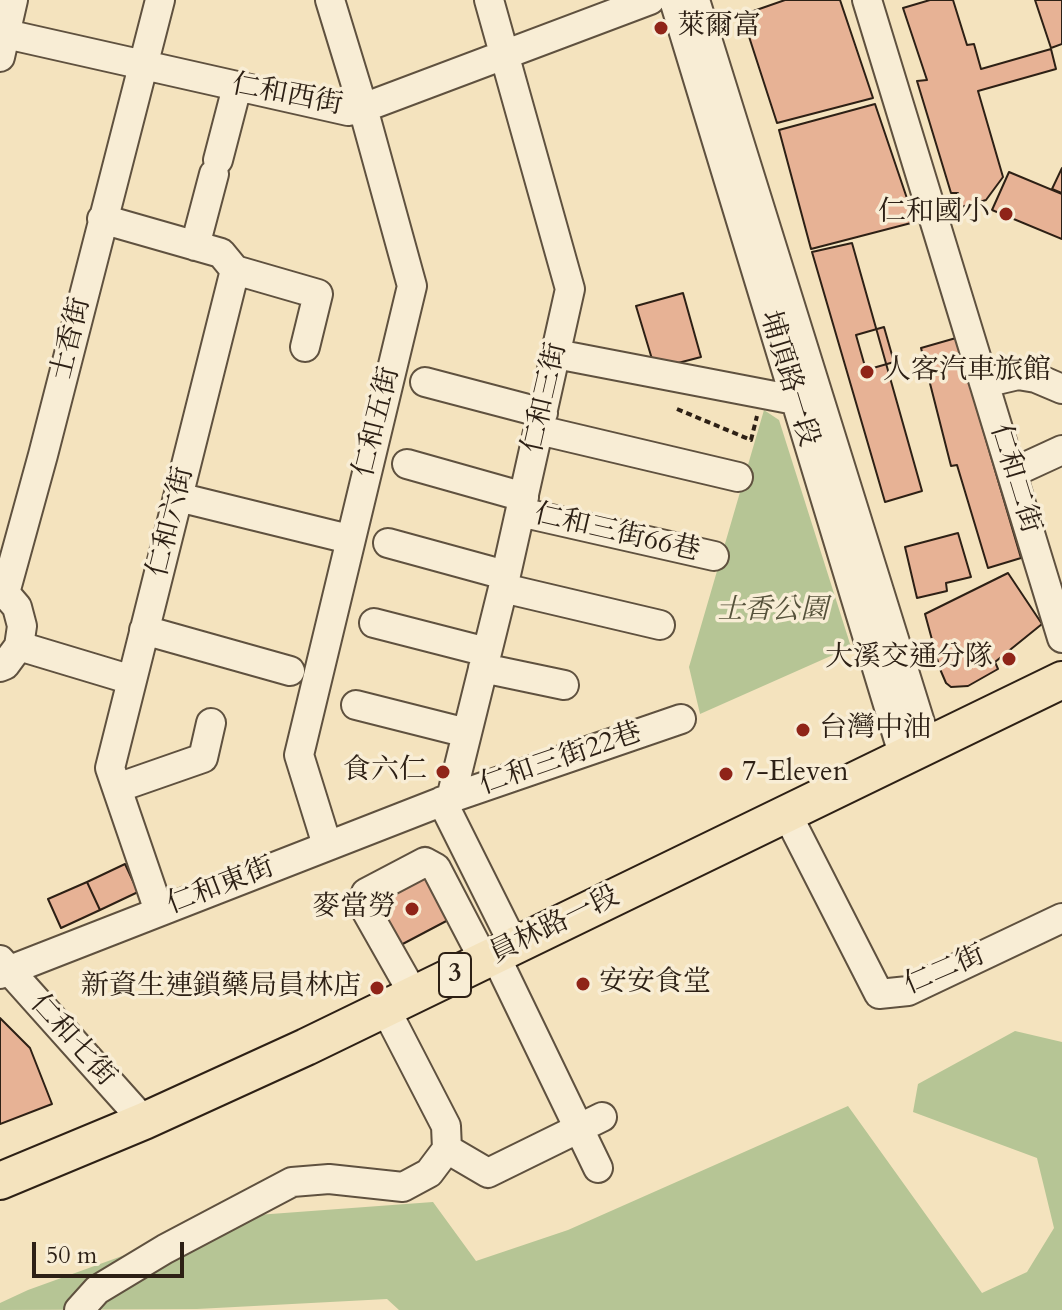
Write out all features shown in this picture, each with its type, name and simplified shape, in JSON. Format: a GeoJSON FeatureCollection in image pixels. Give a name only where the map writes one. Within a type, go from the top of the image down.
{"type":"FeatureCollection","features":[{"type":"Feature","properties":{"kind":"main road","name":"員林路一段"},"geometry":{"type":"LineString","coordinates":[[0,1181],[144,1121],[400,1002],[1062,680]]}},
{"type":"Feature","properties":{"kind":"street"},"geometry":{"type":"LineString","coordinates":[[3,46],[13,0]]}},
{"type":"Feature","properties":{"kind":"street","name":"士香街"},"geometry":{"type":"LineString","coordinates":[[19,646],[22,626],[17,607],[2,593],[43,455],[160,0]]}},
{"type":"Feature","properties":{"kind":"street","name":"仁和五街"},"geometry":{"type":"LineString","coordinates":[[327,845],[299,755],[412,286],[330,0]]}},
{"type":"Feature","properties":{"kind":"street","name":"仁和三街"},"geometry":{"type":"LineString","coordinates":[[446,799],[467,733],[504,582],[570,289],[489,0]]}},
{"type":"Feature","properties":{"kind":"street","name":"仁和西街"},"geometry":{"type":"LineString","coordinates":[[3,46],[145,65],[348,111],[505,56],[650,0]]}},
{"type":"Feature","properties":{"kind":"street","name":"埔頂路一段"},"geometry":{"type":"LineString","coordinates":[[674,0],[795,400],[915,751]]}},
{"type":"Feature","properties":{"kind":"street","name":"埔頂路一段"},"geometry":{"type":"LineString","coordinates":[[695,0],[915,751]]}},
{"type":"Feature","properties":{"kind":"street","name":"仁和二街"},"geometry":{"type":"LineString","coordinates":[[867,0],[1062,638]]}},
{"type":"Feature","properties":{"kind":"street"},"geometry":{"type":"LineString","coordinates":[[195,246],[237,87]]}},
{"type":"Feature","properties":{"kind":"street"},"geometry":{"type":"LineString","coordinates":[[102,219],[221,253],[235,270],[318,294],[305,347]]}},
{"type":"Feature","properties":{"kind":"street","name":"仁和六街"},"geometry":{"type":"LineString","coordinates":[[159,911],[110,768],[235,270]]}},
{"type":"Feature","properties":{"kind":"street"},"geometry":{"type":"LineString","coordinates":[[556,354],[795,400]]}},
{"type":"Feature","properties":{"kind":"street"},"geometry":{"type":"LineString","coordinates":[[984,383],[1018,375],[1036,378],[1062,389]]}},
{"type":"Feature","properties":{"kind":"street"},"geometry":{"type":"LineString","coordinates":[[425,382],[541,421],[738,477]]}},
{"type":"Feature","properties":{"kind":"street"},"geometry":{"type":"LineString","coordinates":[[1012,473],[1062,450]]}},
{"type":"Feature","properties":{"kind":"street","name":"仁和三街66巷"},"geometry":{"type":"LineString","coordinates":[[407,464],[522,504],[714,556]]}},
{"type":"Feature","properties":{"kind":"street"},"geometry":{"type":"LineString","coordinates":[[178,497],[349,539]]}},
{"type":"Feature","properties":{"kind":"street"},"geometry":{"type":"LineString","coordinates":[[388,543],[504,582],[660,625]]}},
{"type":"Feature","properties":{"kind":"street"},"geometry":{"type":"LineString","coordinates":[[374,623],[564,685]]}},
{"type":"Feature","properties":{"kind":"street"},"geometry":{"type":"LineString","coordinates":[[144,630],[290,671]]}},
{"type":"Feature","properties":{"kind":"street"},"geometry":{"type":"LineString","coordinates":[[0,667],[19,646],[132,680]]}},
{"type":"Feature","properties":{"kind":"street"},"geometry":{"type":"LineString","coordinates":[[356,705],[467,733]]}},
{"type":"Feature","properties":{"kind":"street","name":"仁和三街22巷"},"geometry":{"type":"LineString","coordinates":[[446,799],[681,719]]}},
{"type":"Feature","properties":{"kind":"street"},"geometry":{"type":"LineString","coordinates":[[117,788],[203,758],[211,723]]}},
{"type":"Feature","properties":{"kind":"street"},"geometry":{"type":"LineString","coordinates":[[446,799],[498,953]]}},
{"type":"Feature","properties":{"kind":"street","name":"仁和東街"},"geometry":{"type":"LineString","coordinates":[[3,968],[446,799]]}},
{"type":"Feature","properties":{"kind":"street","name":"仁二街"},"geometry":{"type":"LineString","coordinates":[[787,814],[879,994],[908,991],[1062,918]]}},
{"type":"Feature","properties":{"kind":"street"},"geometry":{"type":"LineString","coordinates":[[79,1310],[97,1290],[292,1182],[329,1179],[403,1187],[429,1173],[447,1149],[446,1126],[363,905],[366,893],[425,862],[436,868],[498,953],[590,1122],[598,1168]]}},
{"type":"Feature","properties":{"kind":"street","name":"仁和七街"},"geometry":{"type":"LineString","coordinates":[[3,968],[144,1121]]}},
{"type":"Feature","properties":{"kind":"street"},"geometry":{"type":"LineString","coordinates":[[447,1149],[488,1173],[590,1122]]}},
{"type":"Feature","properties":{"kind":"path"},"geometry":{"type":"LineString","coordinates":[[677,409],[751,440],[763,395]]}},
{"type":"Feature","properties":{"kind":"green space","name":"士香公園"},"geometry":{"type":"Polygon","coordinates":[[[764,410],[779,420],[851,647],[700,714],[689,667],[764,410]]]}},
{"type":"Feature","properties":{"kind":"green space"},"geometry":{"type":"Polygon","coordinates":[[[1015,1031],[1062,1042],[1062,1310],[399,1310],[387,1299],[197,1309],[0,1310],[0,1303],[28,1290],[230,1217],[433,1202],[476,1261],[568,1230],[848,1106],[982,1293],[1027,1272],[1054,1228],[1037,1158],[913,1112],[918,1084],[1015,1031]]]}},
{"type":"Feature","properties":{"kind":"building"},"geometry":{"type":"Polygon","coordinates":[[[785,0],[840,0],[873,98],[777,123],[742,15],[785,0]]]}},
{"type":"Feature","properties":{"kind":"building"},"geometry":{"type":"Polygon","coordinates":[[[930,0],[953,0],[967,45],[974,44],[981,69],[1051,49],[1056,69],[978,91],[1003,177],[986,200],[961,207],[958,193],[951,193],[917,81],[927,80],[903,8],[930,0]]]}},
{"type":"Feature","properties":{"kind":"building"},"geometry":{"type":"Polygon","coordinates":[[[1035,0],[1062,0],[1062,44],[1051,48],[1035,0]]]}},
{"type":"Feature","properties":{"kind":"building"},"geometry":{"type":"Polygon","coordinates":[[[875,104],[915,222],[811,249],[779,130],[875,104]]]}},
{"type":"Feature","properties":{"kind":"building"},"geometry":{"type":"Polygon","coordinates":[[[1062,168],[1062,193],[1052,189],[1062,168]]]}},
{"type":"Feature","properties":{"kind":"building"},"geometry":{"type":"Polygon","coordinates":[[[1009,172],[1062,194],[1062,239],[992,210],[1009,172]]]}},
{"type":"Feature","properties":{"kind":"building","name":"人客汽車旅館"},"geometry":{"type":"Polygon","coordinates":[[[852,243],[922,491],[885,502],[812,252],[852,243]]]}},
{"type":"Feature","properties":{"kind":"building"},"geometry":{"type":"Polygon","coordinates":[[[683,293],[701,357],[655,369],[636,306],[683,293]]]}},
{"type":"Feature","properties":{"kind":"building"},"geometry":{"type":"Polygon","coordinates":[[[884,327],[894,362],[866,370],[856,335],[884,327]]]}},
{"type":"Feature","properties":{"kind":"building"},"geometry":{"type":"Polygon","coordinates":[[[956,338],[1021,558],[988,568],[957,465],[951,466],[921,348],[956,338]]]}},
{"type":"Feature","properties":{"kind":"building"},"geometry":{"type":"Polygon","coordinates":[[[958,533],[971,577],[946,583],[947,591],[917,598],[905,547],[958,533]]]}},
{"type":"Feature","properties":{"kind":"building"},"geometry":{"type":"Polygon","coordinates":[[[1008,573],[1042,624],[995,662],[998,669],[968,686],[951,687],[940,669],[925,614],[1008,573]]]}},
{"type":"Feature","properties":{"kind":"building"},"geometry":{"type":"Polygon","coordinates":[[[125,864],[138,892],[100,910],[87,882],[125,864]]]}},
{"type":"Feature","properties":{"kind":"building","name":"麥當勞"},"geometry":{"type":"Polygon","coordinates":[[[426,871],[452,918],[397,947],[372,900],[426,871]]]}},
{"type":"Feature","properties":{"kind":"building"},"geometry":{"type":"Polygon","coordinates":[[[87,882],[100,910],[61,928],[48,899],[87,882]]]}},
{"type":"Feature","properties":{"kind":"building"},"geometry":{"type":"Polygon","coordinates":[[[0,1018],[30,1048],[52,1104],[0,1124],[0,1018]]]}},
{"type":"Feature","properties":{"kind":"place","name":"萊爾富"},"geometry":{"type":"Point","coordinates":[661,28]}},
{"type":"Feature","properties":{"kind":"place","name":"仁和國小"},"geometry":{"type":"Point","coordinates":[1006,214]}},
{"type":"Feature","properties":{"kind":"place","name":"人客汽車旅館"},"geometry":{"type":"Point","coordinates":[867,372]}},
{"type":"Feature","properties":{"kind":"place","name":"大溪交通分隊"},"geometry":{"type":"Point","coordinates":[1009,659]}},
{"type":"Feature","properties":{"kind":"place","name":"台灣中油"},"geometry":{"type":"Point","coordinates":[803,730]}},
{"type":"Feature","properties":{"kind":"place","name":"食六仁"},"geometry":{"type":"Point","coordinates":[443,772]}},
{"type":"Feature","properties":{"kind":"place","name":"7-Eleven"},"geometry":{"type":"Point","coordinates":[726,774]}},
{"type":"Feature","properties":{"kind":"place","name":"麥當勞"},"geometry":{"type":"Point","coordinates":[412,909]}},
{"type":"Feature","properties":{"kind":"place","name":"安安食堂"},"geometry":{"type":"Point","coordinates":[583,984]}},
{"type":"Feature","properties":{"kind":"place","name":"新資生連鎖藥局員林店"},"geometry":{"type":"Point","coordinates":[377,988]}}]}
